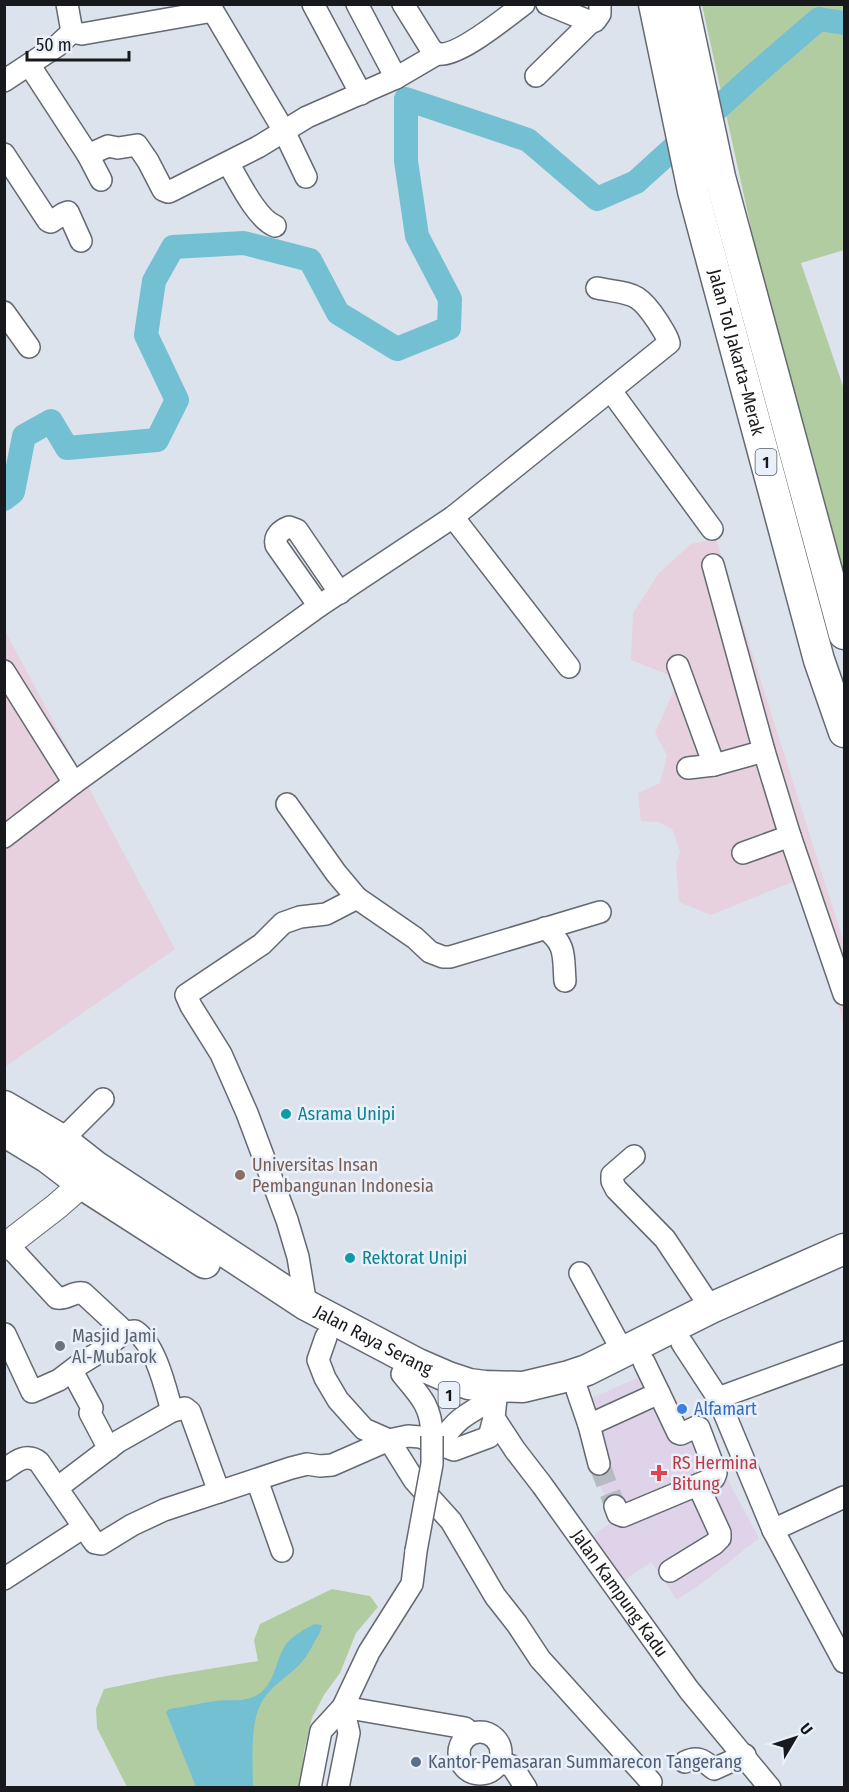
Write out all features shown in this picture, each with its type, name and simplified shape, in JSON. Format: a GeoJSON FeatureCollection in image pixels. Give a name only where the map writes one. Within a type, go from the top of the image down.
{"type":"FeatureCollection","features":[{"type":"Feature","properties":{"kind":"highway","name":"Jalan Tol Jakarta–Merak"},"geometry":{"type":"LineString","coordinates":[[654,4],[693,191],[819,660],[844,732]]}},
{"type":"Feature","properties":{"kind":"highway","name":"Jalan Tol Jakarta–Merak"},"geometry":{"type":"LineString","coordinates":[[683,4],[720,177],[844,634]]}},
{"type":"Feature","properties":{"kind":"highway","name":"Jalan Raya Serang"},"geometry":{"type":"LineString","coordinates":[[4,1106],[88,1175],[212,1267],[308,1327],[402,1374],[459,1398],[493,1403],[545,1401],[600,1382],[634,1357],[711,1308],[844,1249]]}},
{"type":"Feature","properties":{"kind":"highway","name":"Jalan Raya Serang"},"geometry":{"type":"LineString","coordinates":[[4,1131],[55,1149]]}},
{"type":"Feature","properties":{"kind":"highway","name":"Jalan Raya Serang"},"geometry":{"type":"LineString","coordinates":[[88,1175],[306,1305],[418,1364],[469,1384],[493,1403]]}},
{"type":"Feature","properties":{"kind":"highway","name":"Jalan Raya Serang"},"geometry":{"type":"LineString","coordinates":[[493,1403],[523,1387],[682,1343],[844,1271]]}},
{"type":"Feature","properties":{"kind":"main road"},"geometry":{"type":"LineString","coordinates":[[6,1246],[57,1206],[88,1175]]}},
{"type":"Feature","properties":{"kind":"street"},"geometry":{"type":"LineString","coordinates":[[67,4],[72,32]]}},
{"type":"Feature","properties":{"kind":"street"},"geometry":{"type":"LineString","coordinates":[[313,4],[361,94]]}},
{"type":"Feature","properties":{"kind":"street"},"geometry":{"type":"LineString","coordinates":[[357,4],[396,78]]}},
{"type":"Feature","properties":{"kind":"street"},"geometry":{"type":"LineString","coordinates":[[404,4],[431,49],[442,55],[469,44],[524,4]]}},
{"type":"Feature","properties":{"kind":"street"},"geometry":{"type":"LineString","coordinates":[[547,4],[595,13]]}},
{"type":"Feature","properties":{"kind":"street"},"geometry":{"type":"LineString","coordinates":[[72,32],[82,34],[153,13],[224,7],[306,177]]}},
{"type":"Feature","properties":{"kind":"street"},"geometry":{"type":"LineString","coordinates":[[536,76],[595,13]]}},
{"type":"Feature","properties":{"kind":"street"},"geometry":{"type":"LineString","coordinates":[[5,79],[30,66],[72,32]]}},
{"type":"Feature","properties":{"kind":"street"},"geometry":{"type":"LineString","coordinates":[[88,155],[108,146],[118,148],[138,145],[161,187],[168,192],[228,163],[307,117],[396,78],[437,54]]}},
{"type":"Feature","properties":{"kind":"street"},"geometry":{"type":"LineString","coordinates":[[30,66],[88,155],[101,180]]}},
{"type":"Feature","properties":{"kind":"street"},"geometry":{"type":"LineString","coordinates":[[4,154],[48,221],[51,222],[68,212],[81,240]]}},
{"type":"Feature","properties":{"kind":"street"},"geometry":{"type":"LineString","coordinates":[[228,163],[261,215],[274,226]]}},
{"type":"Feature","properties":{"kind":"street"},"geometry":{"type":"LineString","coordinates":[[4,837],[74,783],[319,606],[453,517],[666,346],[669,341],[647,305],[638,297],[597,288]]}},
{"type":"Feature","properties":{"kind":"street"},"geometry":{"type":"LineString","coordinates":[[4,312],[29,347]]}},
{"type":"Feature","properties":{"kind":"street"},"geometry":{"type":"LineString","coordinates":[[611,391],[712,529]]}},
{"type":"Feature","properties":{"kind":"street"},"geometry":{"type":"LineString","coordinates":[[453,517],[570,668]]}},
{"type":"Feature","properties":{"kind":"street"},"geometry":{"type":"LineString","coordinates":[[319,606],[276,545],[275,540],[285,529],[289,527],[297,530],[340,593]]}},
{"type":"Feature","properties":{"kind":"street"},"geometry":{"type":"LineString","coordinates":[[713,565],[764,751],[790,836],[844,994]]}},
{"type":"Feature","properties":{"kind":"street"},"geometry":{"type":"LineString","coordinates":[[678,666],[714,765]]}},
{"type":"Feature","properties":{"kind":"street"},"geometry":{"type":"LineString","coordinates":[[4,671],[74,783]]}},
{"type":"Feature","properties":{"kind":"street"},"geometry":{"type":"LineString","coordinates":[[688,768],[714,765],[764,751]]}},
{"type":"Feature","properties":{"kind":"street"},"geometry":{"type":"LineString","coordinates":[[287,804],[336,873],[357,897],[415,938],[430,952],[443,957],[481,950],[493,944],[600,912]]}},
{"type":"Feature","properties":{"kind":"street"},"geometry":{"type":"LineString","coordinates":[[743,853],[790,836]]}},
{"type":"Feature","properties":{"kind":"street"},"geometry":{"type":"LineString","coordinates":[[306,1305],[298,1257],[290,1230],[248,1113],[221,1054],[186,995],[262,944],[283,923],[326,914],[357,897]]}},
{"type":"Feature","properties":{"kind":"street"},"geometry":{"type":"LineString","coordinates":[[545,928],[557,938],[562,946],[565,981]]}},
{"type":"Feature","properties":{"kind":"street"},"geometry":{"type":"LineString","coordinates":[[55,1149],[103,1099]]}},
{"type":"Feature","properties":{"kind":"street"},"geometry":{"type":"LineString","coordinates":[[634,1156],[612,1175],[616,1189],[665,1239],[711,1308]]}},
{"type":"Feature","properties":{"kind":"street"},"geometry":{"type":"LineString","coordinates":[[6,1246],[57,1298],[63,1299],[78,1292],[85,1294],[125,1332]]}},
{"type":"Feature","properties":{"kind":"street"},"geometry":{"type":"LineString","coordinates":[[580,1273],[659,1393],[678,1432],[681,1434],[696,1427],[699,1428],[716,1473],[714,1478],[623,1516],[618,1514],[615,1506]]}},
{"type":"Feature","properties":{"kind":"street"},"geometry":{"type":"LineString","coordinates":[[5,1334],[32,1392],[72,1371],[125,1332],[137,1332],[155,1358],[172,1411]]}},
{"type":"Feature","properties":{"kind":"street"},"geometry":{"type":"LineString","coordinates":[[326,1336],[318,1360],[338,1400],[364,1429],[389,1440],[414,1480],[451,1521],[495,1596],[540,1659],[651,1782]]}},
{"type":"Feature","properties":{"kind":"street"},"geometry":{"type":"LineString","coordinates":[[682,1343],[718,1398],[773,1530],[844,1662]]}},
{"type":"Feature","properties":{"kind":"street"},"geometry":{"type":"LineString","coordinates":[[718,1398],[844,1352]]}},
{"type":"Feature","properties":{"kind":"street"},"geometry":{"type":"LineString","coordinates":[[72,1371],[92,1408],[90,1413],[109,1449]]}},
{"type":"Feature","properties":{"kind":"street"},"geometry":{"type":"LineString","coordinates":[[310,1788],[321,1731],[343,1707],[369,1652],[412,1584],[437,1438],[429,1411],[421,1395],[402,1374]]}},
{"type":"Feature","properties":{"kind":"street"},"geometry":{"type":"LineString","coordinates":[[578,1390],[599,1464]]}},
{"type":"Feature","properties":{"kind":"street"},"geometry":{"type":"LineString","coordinates":[[589,1425],[659,1393]]}},
{"type":"Feature","properties":{"kind":"street"},"geometry":{"type":"LineString","coordinates":[[4,1470],[24,1457],[34,1458],[42,1465],[95,1543],[101,1544],[132,1525],[164,1510],[291,1468],[307,1464],[332,1465],[389,1440],[408,1436],[420,1437],[454,1450],[489,1437],[493,1403],[465,1414],[437,1438]]}},
{"type":"Feature","properties":{"kind":"street","name":"Jalan Kampung Kadu"},"geometry":{"type":"LineString","coordinates":[[493,1403],[523,1462],[542,1485],[676,1673],[770,1788]]}},
{"type":"Feature","properties":{"kind":"street"},"geometry":{"type":"LineString","coordinates":[[57,1488],[119,1441],[172,1411],[185,1408],[190,1412],[219,1492]]}},
{"type":"Feature","properties":{"kind":"street"},"geometry":{"type":"LineString","coordinates":[[257,1480],[282,1551]]}},
{"type":"Feature","properties":{"kind":"street"},"geometry":{"type":"LineString","coordinates":[[670,1571],[720,1538],[720,1533],[698,1485]]}},
{"type":"Feature","properties":{"kind":"street"},"geometry":{"type":"LineString","coordinates":[[773,1530],[844,1497]]}},
{"type":"Feature","properties":{"kind":"street"},"geometry":{"type":"LineString","coordinates":[[4,1579],[84,1527]]}},
{"type":"Feature","properties":{"kind":"street"},"geometry":{"type":"LineString","coordinates":[[343,1707],[465,1728],[470,1733]]}},
{"type":"Feature","properties":{"kind":"street"},"geometry":{"type":"LineString","coordinates":[[339,1788],[349,1733],[343,1707]]}},
{"type":"Feature","properties":{"kind":"street"},"geometry":{"type":"LineString","coordinates":[[487,1732],[500,1744],[499,1762],[493,1770],[484,1774],[474,1773],[465,1768],[459,1760],[458,1749],[462,1740],[470,1733],[487,1732]]}},
{"type":"Feature","properties":{"kind":"street"},"geometry":{"type":"LineString","coordinates":[[685,1762],[691,1759],[701,1759],[714,1769],[744,1755]]}},
{"type":"Feature","properties":{"kind":"street"},"geometry":{"type":"LineString","coordinates":[[499,1762],[512,1766],[526,1788]]}},
{"type":"Feature","properties":{"kind":"shaded area"},"geometry":{"type":"Polygon","coordinates":[[[716,539],[844,943],[844,1029],[834,983],[797,880],[711,915],[679,902],[676,865],[680,851],[672,829],[658,822],[641,821],[638,793],[660,783],[667,755],[655,733],[679,679],[631,660],[633,613],[659,573],[691,544],[716,539]]]}},
{"type":"Feature","properties":{"kind":"shaded area"},"geometry":{"type":"Polygon","coordinates":[[[4,629],[175,949],[5,1067],[4,1067],[4,629]]]}},
{"type":"Feature","properties":{"kind":"shaded area","name":"RS Hermina Bitung"},"geometry":{"type":"Polygon","coordinates":[[[651,1372],[681,1434],[701,1424],[759,1538],[677,1600],[651,1562],[619,1584],[587,1540],[616,1519],[588,1460],[578,1404],[651,1372]]]}},
{"type":"Feature","properties":{"kind":"green space"},"geometry":{"type":"Polygon","coordinates":[[[702,5],[844,5],[844,250],[801,263],[844,389],[844,575],[765,291],[702,5]]]}},
{"type":"Feature","properties":{"kind":"green space"},"geometry":{"type":"Polygon","coordinates":[[[332,1589],[370,1596],[378,1607],[356,1633],[340,1673],[324,1695],[312,1718],[304,1751],[300,1787],[127,1787],[97,1728],[96,1709],[104,1689],[258,1661],[254,1640],[260,1624],[332,1589]]]}},
{"type":"Feature","properties":{"kind":"water"},"geometry":{"type":"Polygon","coordinates":[[[314,1624],[322,1625],[322,1627],[307,1656],[270,1691],[259,1709],[253,1742],[253,1787],[196,1787],[166,1712],[169,1709],[220,1700],[249,1699],[261,1693],[270,1680],[287,1643],[314,1624]]]}},
{"type":"Feature","properties":{"kind":"waterway"},"geometry":{"type":"LineString","coordinates":[[4,499],[13,492],[24,436],[51,421],[67,448],[157,440],[177,400],[146,335],[154,281],[173,247],[244,243],[310,260],[338,313],[397,349],[449,328],[450,299],[417,236],[406,161],[406,99],[528,140],[597,199],[636,182],[819,19],[844,23]]}},
{"type":"Feature","properties":{"kind":"tunnel"},"geometry":{"type":"LineString","coordinates":[[599,1464],[615,1506]]}},
{"type":"Feature","properties":{"kind":"place","name":"Asrama Unipi"},"geometry":{"type":"Point","coordinates":[286,1114]}},
{"type":"Feature","properties":{"kind":"place","name":"Universitas Insan Pembangunan Indonesia"},"geometry":{"type":"Point","coordinates":[240,1175]}},
{"type":"Feature","properties":{"kind":"place","name":"Rektorat Unipi"},"geometry":{"type":"Point","coordinates":[350,1258]}},
{"type":"Feature","properties":{"kind":"place","name":"Masjid Jami Al-Mubarok"},"geometry":{"type":"Point","coordinates":[60,1346]}},
{"type":"Feature","properties":{"kind":"place","name":"Alfamart"},"geometry":{"type":"Point","coordinates":[682,1409]}},
{"type":"Feature","properties":{"kind":"place","name":"RS Hermina Bitung"},"geometry":{"type":"Point","coordinates":[659,1473]}},
{"type":"Feature","properties":{"kind":"place","name":"Kantor Pemasaran Summarecon Tangerang"},"geometry":{"type":"Point","coordinates":[416,1762]}}]}
